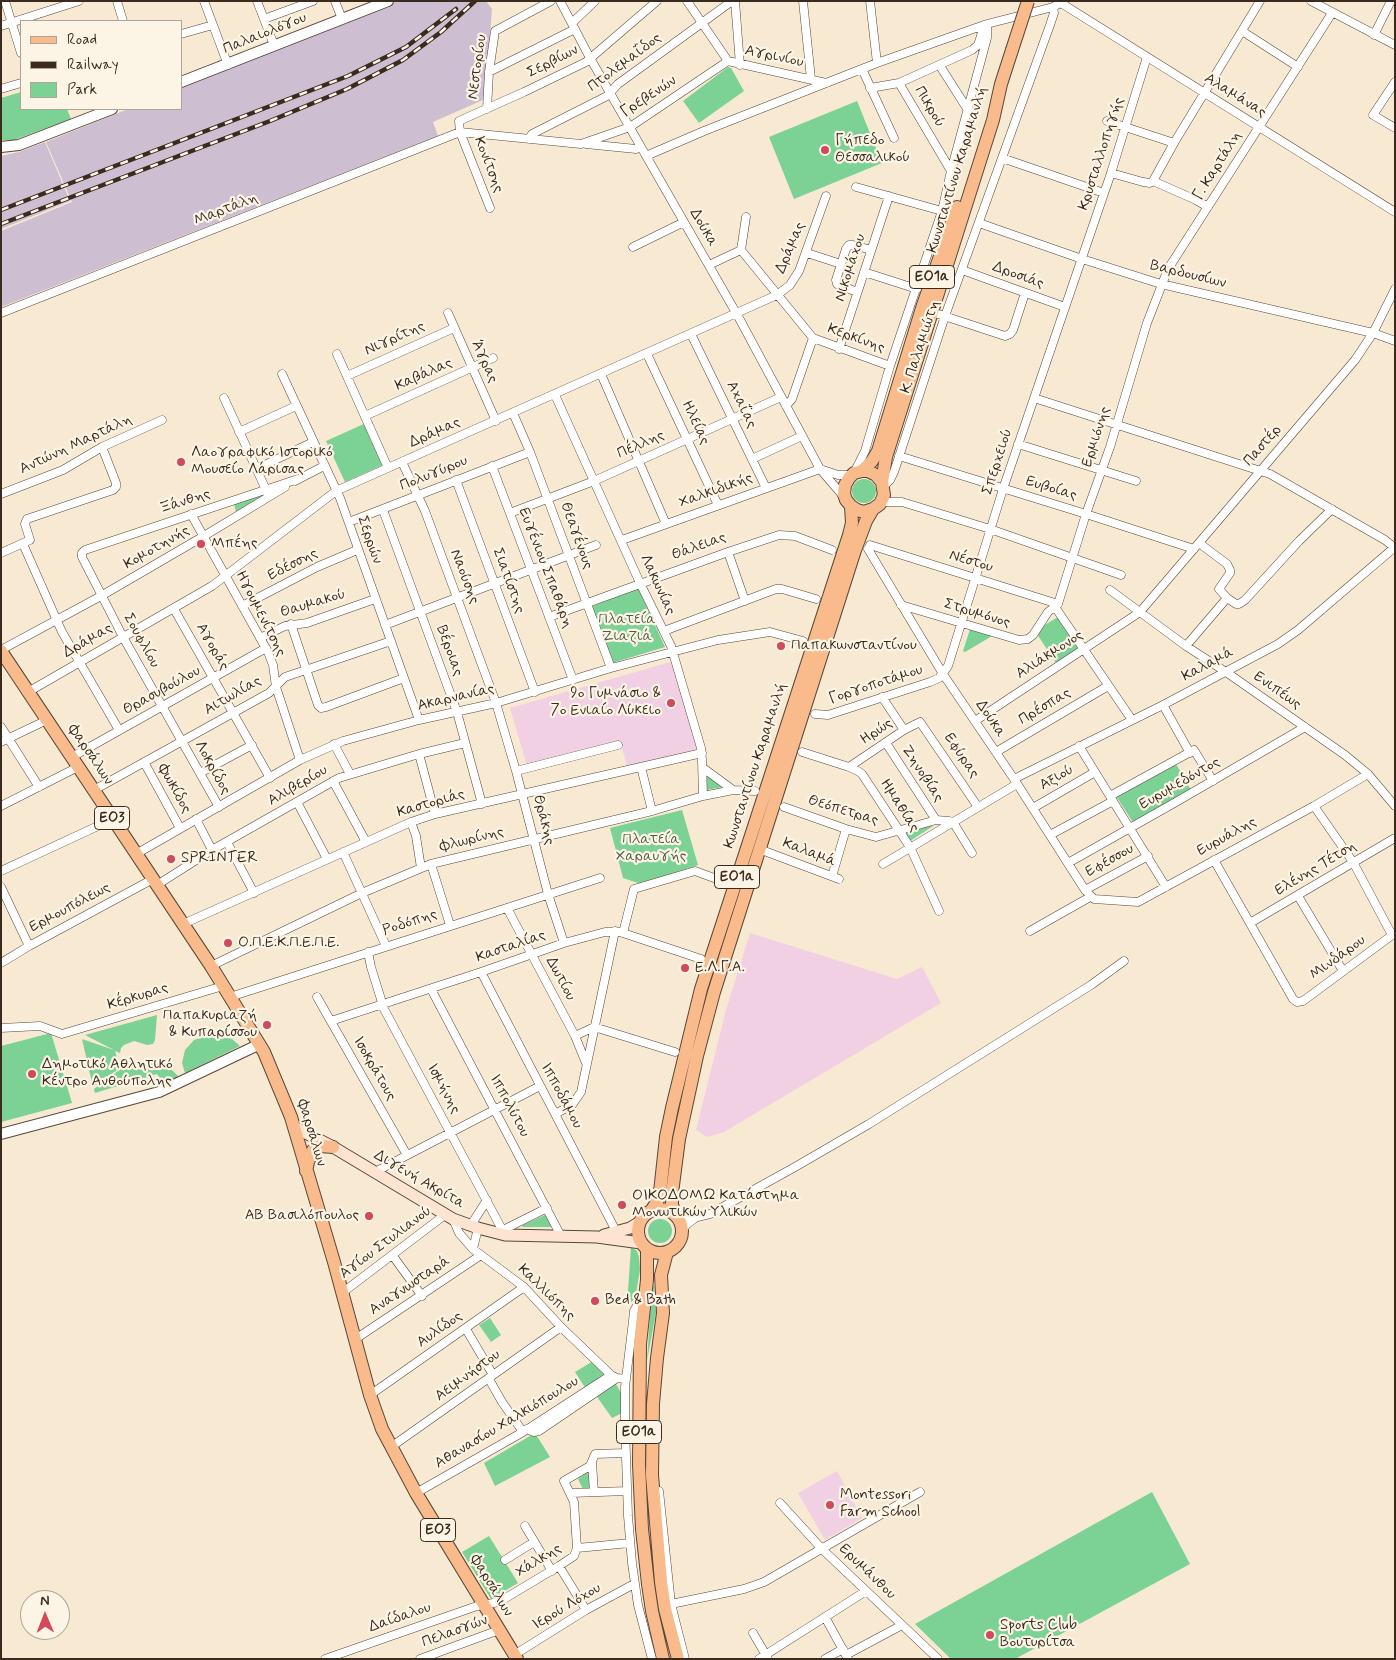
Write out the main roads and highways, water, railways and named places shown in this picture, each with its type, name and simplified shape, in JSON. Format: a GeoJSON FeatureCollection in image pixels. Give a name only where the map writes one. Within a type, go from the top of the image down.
{"type":"FeatureCollection","features":[{"type":"Feature","properties":{"kind":"main road","name":"ΕΟ1α"},"geometry":{"type":"LineString","coordinates":[[1001,84],[1028,1]]}},
{"type":"Feature","properties":{"kind":"main road","name":"Κωνσταντίνου Καραμανλή"},"geometry":{"type":"LineString","coordinates":[[677,1215],[672,1198],[681,1129],[697,1056],[722,965],[764,851],[855,550],[864,526],[881,494],[886,458],[993,120],[1001,84]]}},
{"type":"Feature","properties":{"kind":"main road","name":"Κωνσταντίνου Καραμανλή"},"geometry":{"type":"LineString","coordinates":[[651,1211],[657,1202],[660,1192],[666,1137],[701,989],[757,801],[849,535],[852,523],[845,485],[856,473],[872,461],[878,451],[939,257],[1001,84]]}},
{"type":"Feature","properties":{"kind":"main road"},"geometry":{"type":"LineString","coordinates":[[847,502],[861,511],[881,494],[872,473],[856,473]]}},
{"type":"Feature","properties":{"kind":"main road","name":"Φαρσάλων"},"geometry":{"type":"LineString","coordinates":[[1,651],[211,966],[260,1044],[294,1127],[370,1395],[391,1447],[416,1493],[515,1657]]}},
{"type":"Feature","properties":{"kind":"main road","name":"Διγενή Ακρίτα"},"geometry":{"type":"LineString","coordinates":[[294,1127],[333,1147],[450,1216],[474,1227],[504,1232],[597,1237],[644,1246]]}},
{"type":"Feature","properties":{"kind":"main road"},"geometry":{"type":"LineString","coordinates":[[306,1171],[313,1150],[320,1146],[333,1147]]}},
{"type":"Feature","properties":{"kind":"main road"},"geometry":{"type":"LineString","coordinates":[[651,1211],[666,1208],[677,1215]]}},
{"type":"Feature","properties":{"kind":"main road","name":"ΕΟ1α"},"geometry":{"type":"LineString","coordinates":[[651,1211],[640,1222],[638,1232],[644,1246],[646,1292],[640,1344],[639,1465],[640,1502],[648,1584],[663,1659]]}},
{"type":"Feature","properties":{"kind":"main road","name":"ΕΟ1α"},"geometry":{"type":"LineString","coordinates":[[677,1215],[682,1234],[677,1245],[667,1252],[661,1275],[663,1313],[653,1404],[652,1466],[661,1582],[665,1609],[678,1659]]}},
{"type":"Feature","properties":{"kind":"main road","name":"Διγενή Ακρίτα"},"geometry":{"type":"LineString","coordinates":[[597,1237],[630,1228],[640,1222]]}},
{"type":"Feature","properties":{"kind":"main road"},"geometry":{"type":"LineString","coordinates":[[644,1246],[657,1254],[667,1252]]}},
{"type":"Feature","properties":{"kind":"railway"},"geometry":{"type":"LineString","coordinates":[[1,224],[270,121],[347,89],[403,60],[441,32],[475,1]]}},
{"type":"Feature","properties":{"kind":"railway"},"geometry":{"type":"LineString","coordinates":[[1,210],[348,76],[406,47],[456,9]]}},
{"type":"Feature","properties":{"kind":"place","name":"Γήπεδο Θεσσαλικού"},"geometry":{"type":"Point","coordinates":[825,150]}},
{"type":"Feature","properties":{"kind":"place","name":"Λαογραφικό Ιστορικό Μουσείο Λάρισας"},"geometry":{"type":"Point","coordinates":[181,462]}},
{"type":"Feature","properties":{"kind":"place","name":"Μπέης"},"geometry":{"type":"Point","coordinates":[201,544]}},
{"type":"Feature","properties":{"kind":"place","name":"Παπακωνσταντίνου"},"geometry":{"type":"Point","coordinates":[781,646]}},
{"type":"Feature","properties":{"kind":"place","name":"9ο Γυμνάσιο & 7ο Ενιαίο Λύκειο"},"geometry":{"type":"Point","coordinates":[671,703]}},
{"type":"Feature","properties":{"kind":"place","name":"SPRINTER"},"geometry":{"type":"Point","coordinates":[171,859]}},
{"type":"Feature","properties":{"kind":"place","name":"Ο.Π.Ε.Κ.Π.Ε.Π.Ε."},"geometry":{"type":"Point","coordinates":[228,943]}},
{"type":"Feature","properties":{"kind":"place","name":"Ε.Λ.Γ.Α."},"geometry":{"type":"Point","coordinates":[685,968]}},
{"type":"Feature","properties":{"kind":"place","name":"Παπακυριαζή & Κυπαρίσσου"},"geometry":{"type":"Point","coordinates":[267,1025]}},
{"type":"Feature","properties":{"kind":"place","name":"Δημοτικό Αθλητικό Κέντρο Ανθούπολης"},"geometry":{"type":"Point","coordinates":[32,1074]}},
{"type":"Feature","properties":{"kind":"place","name":"ΟΙΚΟΔΟΜΩ Κατάστημα Μονωτικών Υλικών"},"geometry":{"type":"Point","coordinates":[622,1205]}},
{"type":"Feature","properties":{"kind":"place","name":"ΑΒ Βασιλόπουλος"},"geometry":{"type":"Point","coordinates":[369,1216]}},
{"type":"Feature","properties":{"kind":"place","name":"Bed & Bath"},"geometry":{"type":"Point","coordinates":[595,1301]}},
{"type":"Feature","properties":{"kind":"place","name":"Montessori Farm School"},"geometry":{"type":"Point","coordinates":[830,1505]}},
{"type":"Feature","properties":{"kind":"place","name":"Sports Club Βουτυρίτσα"},"geometry":{"type":"Point","coordinates":[990,1635]}},
{"type":"Feature","properties":{"kind":"park label","name":"Πλατεία Ζιαζιά"},"geometry":{"type":"Point","coordinates":[627,628]}},
{"type":"Feature","properties":{"kind":"park label","name":"Πλατεία Χαραυγής"},"geometry":{"type":"Point","coordinates":[651,848]}}]}
